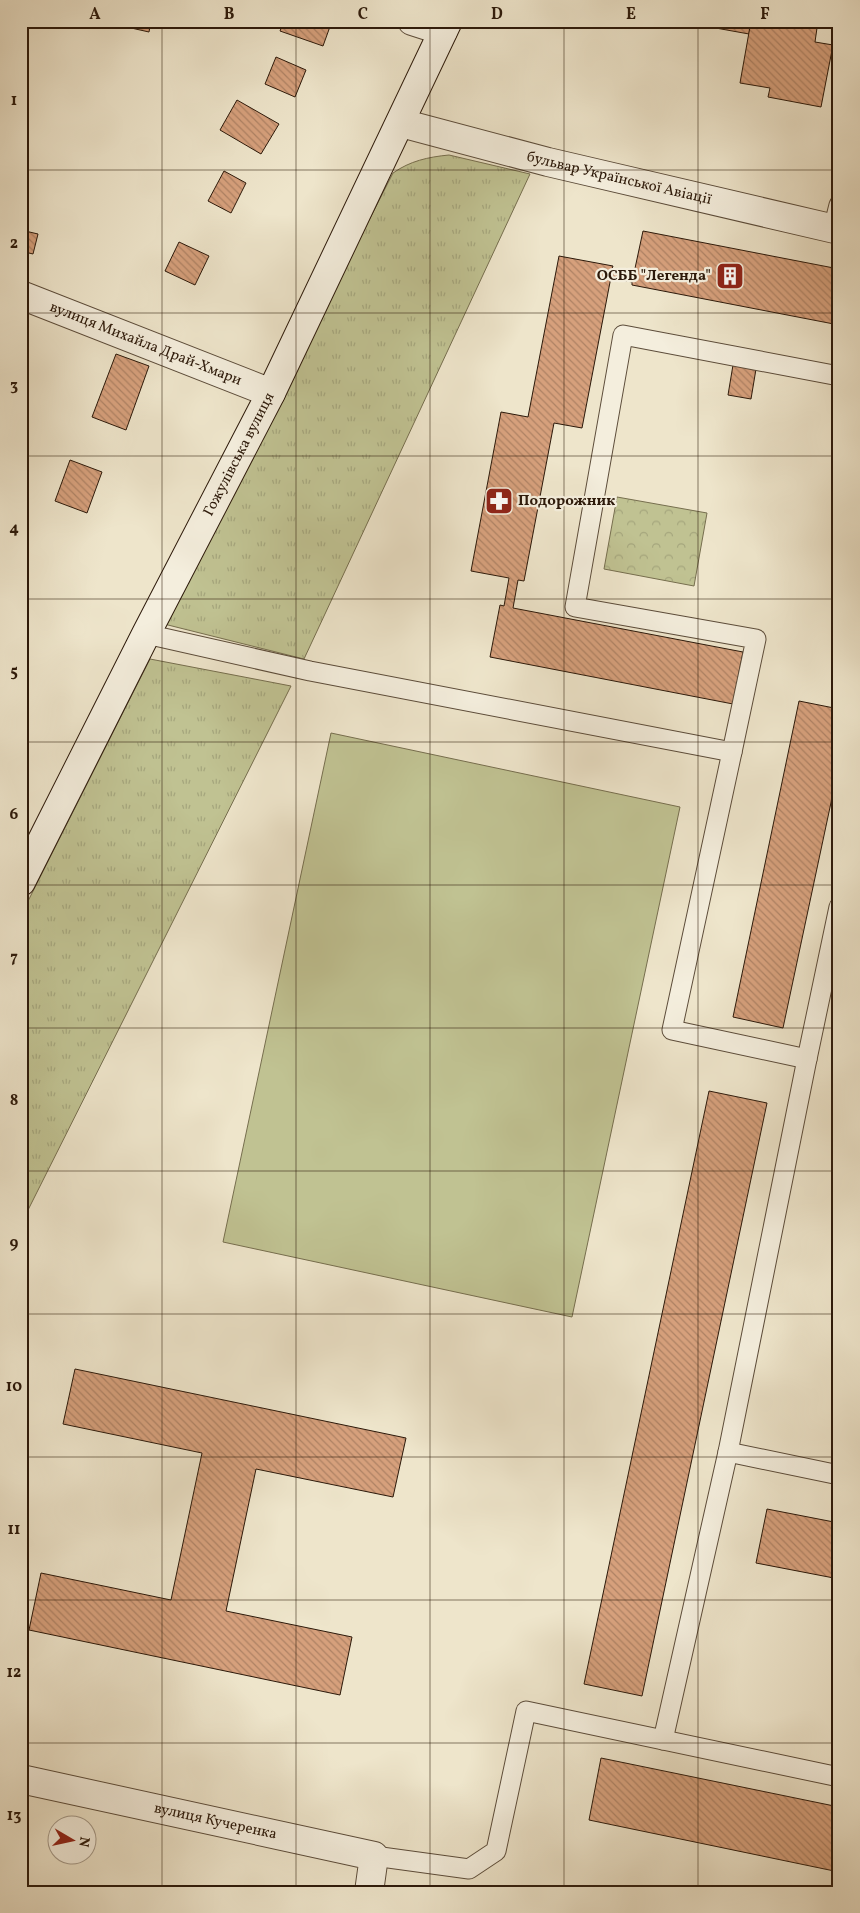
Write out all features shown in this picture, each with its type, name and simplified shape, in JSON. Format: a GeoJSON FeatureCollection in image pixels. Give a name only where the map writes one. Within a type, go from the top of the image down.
{"type":"FeatureCollection","features":[{"type":"Feature","properties":{"kind":"street"},"geometry":{"type":"LineString","coordinates":[[412,21],[446,26]]}},
{"type":"Feature","properties":{"kind":"street","name":"Гожулівська вулиця"},"geometry":{"type":"LineString","coordinates":[[21,882],[146,634],[271,393],[446,26]]}},
{"type":"Feature","properties":{"kind":"street","name":"бульвар Української Авіації"},"geometry":{"type":"LineString","coordinates":[[401,123],[548,162],[837,221]]}},
{"type":"Feature","properties":{"kind":"street","name":"вулиця Михайла Драй-Хмари"},"geometry":{"type":"LineString","coordinates":[[21,295],[271,393]]}},
{"type":"Feature","properties":{"kind":"street","name":"вулиця Кучеренка"},"geometry":{"type":"LineString","coordinates":[[21,1780],[374,1856]]}},
{"type":"Feature","properties":{"kind":"street"},"geometry":{"type":"LineString","coordinates":[[369,1892],[374,1856]]}},
{"type":"Feature","properties":{"kind":"lane"},"geometry":{"type":"LineString","coordinates":[[807,1058],[672,1030],[756,639],[575,607],[623,335],[839,376]]}},
{"type":"Feature","properties":{"kind":"lane"},"geometry":{"type":"LineString","coordinates":[[146,634],[310,671],[732,752]]}},
{"type":"Feature","properties":{"kind":"lane"},"geometry":{"type":"LineString","coordinates":[[663,1740],[728,1452],[839,907]]}},
{"type":"Feature","properties":{"kind":"lane"},"geometry":{"type":"LineString","coordinates":[[728,1452],[839,1475]]}},
{"type":"Feature","properties":{"kind":"lane"},"geometry":{"type":"LineString","coordinates":[[374,1856],[469,1869],[496,1852],[526,1711],[839,1777]]}},
{"type":"Feature","properties":{"kind":"green space"},"geometry":{"type":"Polygon","coordinates":[[[449,155],[530,174],[304,659],[164,624],[393,173],[419,160],[449,155]]]}},
{"type":"Feature","properties":{"kind":"green space"},"geometry":{"type":"Polygon","coordinates":[[[617,497],[707,513],[694,586],[604,569],[617,497]]]}},
{"type":"Feature","properties":{"kind":"green space"},"geometry":{"type":"Polygon","coordinates":[[[150,659],[291,686],[21,1224],[21,915],[150,659]]]}},
{"type":"Feature","properties":{"kind":"green space"},"geometry":{"type":"Polygon","coordinates":[[[331,733],[680,807],[572,1317],[223,1242],[331,733]]]}},
{"type":"Feature","properties":{"kind":"building"},"geometry":{"type":"Polygon","coordinates":[[[100,21],[151,21],[149,32],[100,21]]]}},
{"type":"Feature","properties":{"kind":"building"},"geometry":{"type":"Polygon","coordinates":[[[284,21],[332,21],[323,46],[280,31],[284,21]]]}},
{"type":"Feature","properties":{"kind":"building"},"geometry":{"type":"Polygon","coordinates":[[[699,21],[751,21],[749,34],[699,25],[699,21]]]}},
{"type":"Feature","properties":{"kind":"building"},"geometry":{"type":"Polygon","coordinates":[[[751,21],[818,21],[815,42],[833,45],[821,107],[768,97],[770,88],[740,83],[751,21]]]}},
{"type":"Feature","properties":{"kind":"building"},"geometry":{"type":"Polygon","coordinates":[[[276,57],[306,70],[295,97],[265,84],[276,57]]]}},
{"type":"Feature","properties":{"kind":"building"},"geometry":{"type":"Polygon","coordinates":[[[237,100],[279,124],[261,154],[220,130],[237,100]]]}},
{"type":"Feature","properties":{"kind":"building"},"geometry":{"type":"Polygon","coordinates":[[[224,171],[246,183],[231,213],[208,201],[224,171]]]}},
{"type":"Feature","properties":{"kind":"building"},"geometry":{"type":"Polygon","coordinates":[[[21,230],[38,234],[33,254],[21,251],[21,230]]]}},
{"type":"Feature","properties":{"kind":"building","name":"ОСББ \"Легенда\""},"geometry":{"type":"Polygon","coordinates":[[[643,231],[839,269],[839,325],[632,285],[632,282],[621,280],[623,271],[634,273],[643,231]]]}},
{"type":"Feature","properties":{"kind":"building"},"geometry":{"type":"Polygon","coordinates":[[[179,242],[209,256],[195,285],[165,271],[179,242]]]}},
{"type":"Feature","properties":{"kind":"building"},"geometry":{"type":"Polygon","coordinates":[[[559,256],[613,266],[612,269],[623,271],[621,280],[611,277],[582,428],[554,423],[524,581],[518,580],[513,608],[743,652],[733,704],[490,657],[500,605],[504,606],[509,578],[471,571],[501,412],[528,417],[559,256]]]}},
{"type":"Feature","properties":{"kind":"building"},"geometry":{"type":"Polygon","coordinates":[[[116,354],[149,366],[126,430],[92,417],[116,354]]]}},
{"type":"Feature","properties":{"kind":"building"},"geometry":{"type":"Polygon","coordinates":[[[733,365],[756,369],[751,399],[728,395],[733,365]]]}},
{"type":"Feature","properties":{"kind":"building"},"geometry":{"type":"Polygon","coordinates":[[[70,460],[102,472],[87,513],[55,501],[70,460]]]}},
{"type":"Feature","properties":{"kind":"building"},"geometry":{"type":"Polygon","coordinates":[[[799,701],[839,709],[839,765],[783,1028],[733,1017],[799,701]]]}},
{"type":"Feature","properties":{"kind":"building"},"geometry":{"type":"Polygon","coordinates":[[[709,1091],[767,1103],[642,1696],[584,1684],[709,1091]]]}},
{"type":"Feature","properties":{"kind":"building"},"geometry":{"type":"Polygon","coordinates":[[[75,1369],[406,1438],[393,1497],[256,1469],[226,1611],[352,1637],[340,1695],[29,1630],[41,1573],[171,1600],[202,1453],[63,1424],[75,1369]]]}},
{"type":"Feature","properties":{"kind":"building"},"geometry":{"type":"Polygon","coordinates":[[[767,1509],[839,1523],[839,1579],[756,1563],[767,1509]]]}},
{"type":"Feature","properties":{"kind":"building"},"geometry":{"type":"Polygon","coordinates":[[[601,1758],[839,1807],[839,1872],[589,1820],[601,1758]]]}},
{"type":"Feature","properties":{"kind":"place","name":"ОСББ \"Легенда\""},"geometry":{"type":"Point","coordinates":[730,276]}},
{"type":"Feature","properties":{"kind":"place","name":"Подорожник"},"geometry":{"type":"Point","coordinates":[499,501]}}]}
